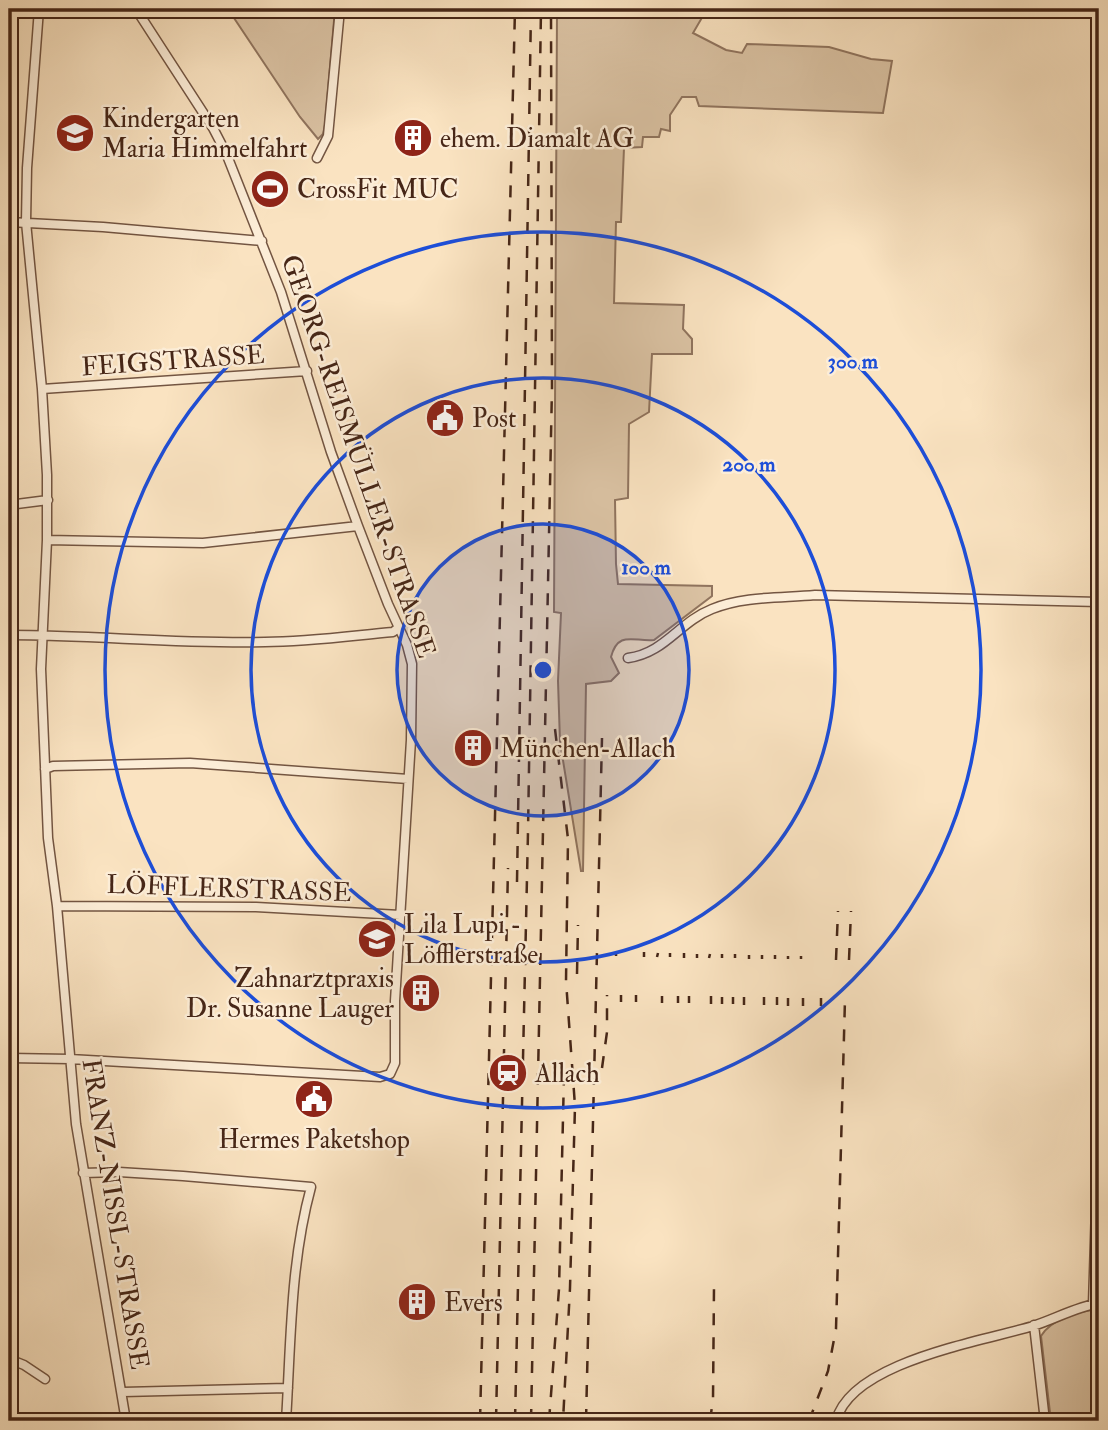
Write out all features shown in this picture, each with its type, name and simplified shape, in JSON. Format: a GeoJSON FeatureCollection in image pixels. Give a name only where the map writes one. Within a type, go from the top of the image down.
{"type":"FeatureCollection","features":[{"type":"Feature","properties":{"kind":"street","name":"FRANZ-NISSL-STRASSE"},"geometry":{"type":"LineString","coordinates":[[39,9],[27,168],[26,222],[42,389],[48,500],[41,635],[48,838],[57,906],[76,1124],[127,1421]]}},
{"type":"Feature","properties":{"kind":"street","name":"GEORG-REISMÜLLER-STRASSE"},"geometry":{"type":"LineString","coordinates":[[69,1059],[376,1076],[390,1074],[396,1058],[395,1001],[412,664],[407,645],[398,628],[331,452],[307,371],[262,241],[226,153],[213,128],[136,9]]}},
{"type":"Feature","properties":{"kind":"street"},"geometry":{"type":"LineString","coordinates":[[317,158],[328,136],[340,9]]}},
{"type":"Feature","properties":{"kind":"street"},"geometry":{"type":"LineString","coordinates":[[9,222],[262,241]]}},
{"type":"Feature","properties":{"kind":"street","name":"FEIGSTRASSE"},"geometry":{"type":"LineString","coordinates":[[42,389],[307,371]]}},
{"type":"Feature","properties":{"kind":"street"},"geometry":{"type":"LineString","coordinates":[[9,505],[48,500]]}},
{"type":"Feature","properties":{"kind":"street"},"geometry":{"type":"LineString","coordinates":[[47,540],[203,543],[358,526]]}},
{"type":"Feature","properties":{"kind":"street"},"geometry":{"type":"LineString","coordinates":[[628,658],[653,651],[693,618],[711,609],[726,604],[768,599],[815,595],[1099,602]]}},
{"type":"Feature","properties":{"kind":"street"},"geometry":{"type":"LineString","coordinates":[[9,635],[150,641],[265,642],[393,632],[398,628]]}},
{"type":"Feature","properties":{"kind":"street"},"geometry":{"type":"LineString","coordinates":[[45,769],[53,766],[190,763],[408,779]]}},
{"type":"Feature","properties":{"kind":"street","name":"LÖFFLERSTRASSE"},"geometry":{"type":"LineString","coordinates":[[57,906],[244,907],[400,915]]}},
{"type":"Feature","properties":{"kind":"street"},"geometry":{"type":"LineString","coordinates":[[9,1058],[69,1059]]}},
{"type":"Feature","properties":{"kind":"street"},"geometry":{"type":"LineString","coordinates":[[836,1421],[846,1400],[856,1389],[900,1365],[1096,1304],[1099,1109]]}},
{"type":"Feature","properties":{"kind":"street"},"geometry":{"type":"LineString","coordinates":[[83,1173],[119,1172],[311,1187],[302,1219],[295,1263],[286,1421]]}},
{"type":"Feature","properties":{"kind":"street"},"geometry":{"type":"LineString","coordinates":[[1034,1325],[1045,1421]]}},
{"type":"Feature","properties":{"kind":"street"},"geometry":{"type":"LineString","coordinates":[[9,1359],[45,1379]]}},
{"type":"Feature","properties":{"kind":"street"},"geometry":{"type":"LineString","coordinates":[[123,1392],[288,1388]]}},
{"type":"Feature","properties":{"kind":"shaded area"},"geometry":{"type":"Polygon","coordinates":[[[228,9],[335,9],[325,125],[323,134],[318,139],[300,117],[228,9]]]}},
{"type":"Feature","properties":{"kind":"shaded area"},"geometry":{"type":"Polygon","coordinates":[[[557,9],[707,9],[693,33],[726,50],[742,53],[747,44],[829,47],[871,59],[892,61],[883,113],[699,106],[696,97],[682,97],[670,115],[670,131],[661,129],[659,137],[643,137],[642,147],[624,148],[621,222],[616,222],[614,303],[684,305],[683,329],[692,339],[692,354],[652,354],[649,412],[629,424],[628,498],[615,500],[618,584],[712,586],[712,596],[654,640],[622,640],[611,657],[619,673],[611,681],[586,684],[583,871],[560,742],[558,681],[561,613],[554,612],[557,9]]]}},
{"type":"Feature","properties":{"kind":"shaded area"},"geometry":{"type":"Polygon","coordinates":[[[1099,1309],[1099,1421],[1051,1421],[1041,1336],[1059,1321],[1075,1314],[1099,1309]]]}},
{"type":"Feature","properties":{"kind":"railway"},"geometry":{"type":"LineString","coordinates":[[480,1421],[515,9]]}},
{"type":"Feature","properties":{"kind":"railway"},"geometry":{"type":"LineString","coordinates":[[517,882],[531,9]]}},
{"type":"Feature","properties":{"kind":"railway"},"geometry":{"type":"LineString","coordinates":[[515,1421],[528,832],[541,9]]}},
{"type":"Feature","properties":{"kind":"railway"},"geometry":{"type":"LineString","coordinates":[[531,1421],[552,387],[551,14]]}},
{"type":"Feature","properties":{"kind":"railway"},"geometry":{"type":"LineString","coordinates":[[555,729],[568,839],[566,981],[575,1106],[563,1421]]}},
{"type":"Feature","properties":{"kind":"railway"},"geometry":{"type":"LineString","coordinates":[[586,1421],[602,738]]}},
{"type":"Feature","properties":{"kind":"railway"},"geometry":{"type":"LineString","coordinates":[[496,1421],[508,868]]}},
{"type":"Feature","properties":{"kind":"railway"},"geometry":{"type":"LineString","coordinates":[[836,960],[838,911]]}},
{"type":"Feature","properties":{"kind":"railway"},"geometry":{"type":"LineString","coordinates":[[849,960],[851,911]]}},
{"type":"Feature","properties":{"kind":"railway"},"geometry":{"type":"LineString","coordinates":[[577,974],[578,925]]}},
{"type":"Feature","properties":{"kind":"railway"},"geometry":{"type":"LineString","coordinates":[[644,952],[644,957]]}},
{"type":"Feature","properties":{"kind":"railway"},"geometry":{"type":"LineString","coordinates":[[657,957],[658,953]]}},
{"type":"Feature","properties":{"kind":"railway"},"geometry":{"type":"LineString","coordinates":[[684,953],[684,958]]}},
{"type":"Feature","properties":{"kind":"railway"},"geometry":{"type":"LineString","coordinates":[[709,958],[710,954]]}},
{"type":"Feature","properties":{"kind":"railway"},"geometry":{"type":"LineString","coordinates":[[602,1068],[607,1032],[607,995]]}},
{"type":"Feature","properties":{"kind":"railway"},"geometry":{"type":"LineString","coordinates":[[621,995],[621,1002]]}},
{"type":"Feature","properties":{"kind":"railway"},"geometry":{"type":"LineString","coordinates":[[636,995],[636,1002]]}},
{"type":"Feature","properties":{"kind":"railway"},"geometry":{"type":"LineString","coordinates":[[662,996],[662,1003]]}},
{"type":"Feature","properties":{"kind":"railway"},"geometry":{"type":"LineString","coordinates":[[678,996],[678,1003]]}},
{"type":"Feature","properties":{"kind":"railway"},"geometry":{"type":"LineString","coordinates":[[689,996],[689,1003]]}},
{"type":"Feature","properties":{"kind":"railway"},"geometry":{"type":"LineString","coordinates":[[711,996],[711,1004]]}},
{"type":"Feature","properties":{"kind":"railway"},"geometry":{"type":"LineString","coordinates":[[722,997],[722,1004]]}},
{"type":"Feature","properties":{"kind":"railway"},"geometry":{"type":"LineString","coordinates":[[733,997],[733,1004]]}},
{"type":"Feature","properties":{"kind":"railway"},"geometry":{"type":"LineString","coordinates":[[744,997],[744,1005]]}},
{"type":"Feature","properties":{"kind":"railway"},"geometry":{"type":"LineString","coordinates":[[764,997],[764,1005]]}},
{"type":"Feature","properties":{"kind":"railway"},"geometry":{"type":"LineString","coordinates":[[777,997],[777,1005]]}},
{"type":"Feature","properties":{"kind":"railway"},"geometry":{"type":"LineString","coordinates":[[788,998],[788,1006]]}},
{"type":"Feature","properties":{"kind":"railway"},"geometry":{"type":"LineString","coordinates":[[803,998],[803,1006]]}},
{"type":"Feature","properties":{"kind":"railway"},"geometry":{"type":"LineString","coordinates":[[821,998],[821,1006]]}},
{"type":"Feature","properties":{"kind":"railway"},"geometry":{"type":"LineString","coordinates":[[809,1421],[828,1371],[836,1329],[845,999]]}},
{"type":"Feature","properties":{"kind":"railway"},"geometry":{"type":"LineString","coordinates":[[549,1421],[559,1289],[564,1075]]}},
{"type":"Feature","properties":{"kind":"railway"},"geometry":{"type":"LineString","coordinates":[[710,1421],[713,1399],[714,1287]]}},
{"type":"Feature","properties":{"kind":"place","name":"Kindergarten Maria Himmelfahrt"},"geometry":{"type":"Point","coordinates":[75,133]}},
{"type":"Feature","properties":{"kind":"place","name":"ehem. Diamalt AG"},"geometry":{"type":"Point","coordinates":[413,138]}},
{"type":"Feature","properties":{"kind":"place","name":"CrossFit MUC"},"geometry":{"type":"Point","coordinates":[270,189]}},
{"type":"Feature","properties":{"kind":"place","name":"Post"},"geometry":{"type":"Point","coordinates":[445,418]}},
{"type":"Feature","properties":{"kind":"place","name":"München-Allach"},"geometry":{"type":"Point","coordinates":[473,748]}},
{"type":"Feature","properties":{"kind":"place","name":"Lila Lupi - Löfflerstraße"},"geometry":{"type":"Point","coordinates":[377,939]}},
{"type":"Feature","properties":{"kind":"place","name":"Zahnarztpraxis Dr. Susanne Lauger"},"geometry":{"type":"Point","coordinates":[421,993]}},
{"type":"Feature","properties":{"kind":"place","name":"Allach"},"geometry":{"type":"Point","coordinates":[508,1073]}},
{"type":"Feature","properties":{"kind":"place","name":"Hermes Paketshop"},"geometry":{"type":"Point","coordinates":[314,1099]}},
{"type":"Feature","properties":{"kind":"place","name":"Evers"},"geometry":{"type":"Point","coordinates":[417,1302]}}]}
